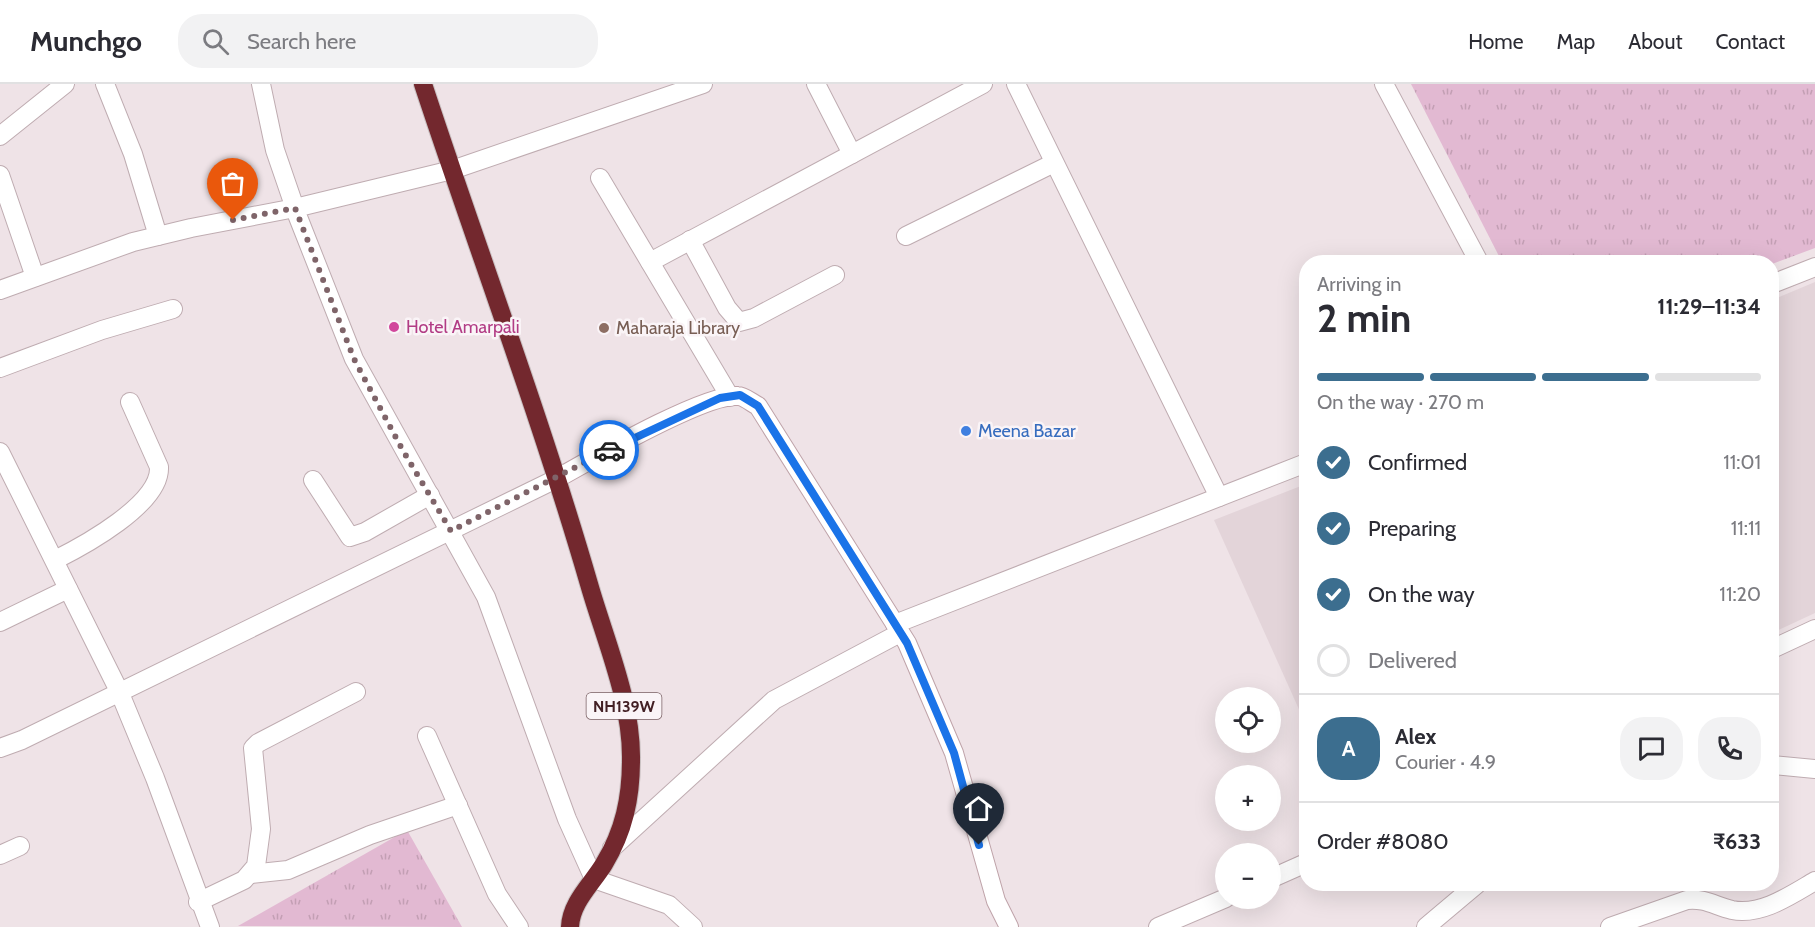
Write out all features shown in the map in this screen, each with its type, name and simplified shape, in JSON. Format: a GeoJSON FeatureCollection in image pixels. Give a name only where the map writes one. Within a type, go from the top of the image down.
{"type":"FeatureCollection","features":[{"type":"Feature","properties":{"kind":"highway","name":"NH139W"},"geometry":{"type":"LineString","coordinates":[[423,84],[558,478],[624,706],[632,758],[629,802],[622,829],[594,879],[581,896],[570,920],[570,927]]}},
{"type":"Feature","properties":{"kind":"street"},"geometry":{"type":"LineString","coordinates":[[0,136],[65,84]]}},
{"type":"Feature","properties":{"kind":"street"},"geometry":{"type":"LineString","coordinates":[[105,84],[133,154],[158,236]]}},
{"type":"Feature","properties":{"kind":"street"},"geometry":{"type":"LineString","coordinates":[[261,84],[275,150],[354,359],[486,597],[567,819],[594,879],[669,905],[693,927]]}},
{"type":"Feature","properties":{"kind":"street"},"geometry":{"type":"LineString","coordinates":[[0,290],[158,236],[295,208],[452,170],[703,84]]}},
{"type":"Feature","properties":{"kind":"street"},"geometry":{"type":"LineString","coordinates":[[816,84],[852,154]]}},
{"type":"Feature","properties":{"kind":"street"},"geometry":{"type":"LineString","coordinates":[[650,262],[983,84]]}},
{"type":"Feature","properties":{"kind":"street"},"geometry":{"type":"LineString","coordinates":[[1016,84],[1219,497]]}},
{"type":"Feature","properties":{"kind":"street"},"geometry":{"type":"LineString","coordinates":[[1384,84],[1475,255]]}},
{"type":"Feature","properties":{"kind":"street"},"geometry":{"type":"LineString","coordinates":[[906,236],[1054,163]]}},
{"type":"Feature","properties":{"kind":"street"},"geometry":{"type":"LineString","coordinates":[[0,175],[35,277]]}},
{"type":"Feature","properties":{"kind":"street"},"geometry":{"type":"LineString","coordinates":[[600,178],[730,397]]}},
{"type":"Feature","properties":{"kind":"street"},"geometry":{"type":"LineString","coordinates":[[690,240],[727,308],[739,322],[753,318],[835,275]]}},
{"type":"Feature","properties":{"kind":"street"},"geometry":{"type":"LineString","coordinates":[[1779,281],[1815,267]]}},
{"type":"Feature","properties":{"kind":"street"},"geometry":{"type":"LineString","coordinates":[[0,368],[102,330],[173,309]]}},
{"type":"Feature","properties":{"kind":"street"},"geometry":{"type":"LineString","coordinates":[[0,748],[22,740],[451,531],[679,415],[720,398],[740,395],[758,406],[774,428],[809,491],[847,545],[870,587],[898,629],[942,720],[996,901],[1009,927]]}},
{"type":"Feature","properties":{"kind":"street"},"geometry":{"type":"LineString","coordinates":[[55,560],[106,533],[140,502],[159,475],[159,468],[130,402]]}},
{"type":"Feature","properties":{"kind":"street"},"geometry":{"type":"LineString","coordinates":[[0,452],[7,484],[55,560],[119,691],[155,778],[198,902],[210,927]]}},
{"type":"Feature","properties":{"kind":"street"},"geometry":{"type":"LineString","coordinates":[[612,848],[774,700],[898,629],[1299,466]]}},
{"type":"Feature","properties":{"kind":"street"},"geometry":{"type":"LineString","coordinates":[[313,480],[350,537],[365,532],[430,495]]}},
{"type":"Feature","properties":{"kind":"street"},"geometry":{"type":"LineString","coordinates":[[0,622],[68,589]]}},
{"type":"Feature","properties":{"kind":"street"},"geometry":{"type":"LineString","coordinates":[[1779,646],[1815,629]]}},
{"type":"Feature","properties":{"kind":"street"},"geometry":{"type":"LineString","coordinates":[[252,874],[256,866],[261,829],[253,748],[258,743],[356,692]]}},
{"type":"Feature","properties":{"kind":"street"},"geometry":{"type":"LineString","coordinates":[[427,736],[497,894],[519,927]]}},
{"type":"Feature","properties":{"kind":"street"},"geometry":{"type":"LineString","coordinates":[[1779,766],[1815,769]]}},
{"type":"Feature","properties":{"kind":"street"},"geometry":{"type":"LineString","coordinates":[[198,902],[252,874],[288,870],[370,835],[458,805]]}},
{"type":"Feature","properties":{"kind":"street"},"geometry":{"type":"LineString","coordinates":[[0,855],[20,846]]}},
{"type":"Feature","properties":{"kind":"street"},"geometry":{"type":"LineString","coordinates":[[1281,874],[1299,866]]}},
{"type":"Feature","properties":{"kind":"street"},"geometry":{"type":"LineString","coordinates":[[1610,927],[1687,900],[1700,898],[1736,911],[1754,910],[1782,900],[1815,880]]}},
{"type":"Feature","properties":{"kind":"street"},"geometry":{"type":"LineString","coordinates":[[1426,927],[1469,891]]}},
{"type":"Feature","properties":{"kind":"street"},"geometry":{"type":"LineString","coordinates":[[1158,927],[1215,903]]}},
{"type":"Feature","properties":{"kind":"shaded area"},"geometry":{"type":"Polygon","coordinates":[[[1815,282],[1815,613],[1779,630],[1779,297],[1815,282]]]}},
{"type":"Feature","properties":{"kind":"shaded area"},"geometry":{"type":"Polygon","coordinates":[[[1299,487],[1299,709],[1214,520],[1299,487]]]}},
{"type":"Feature","properties":{"kind":"green space"},"geometry":{"type":"Polygon","coordinates":[[[1411,84],[1815,84],[1815,248],[1779,261],[1779,255],[1498,255],[1411,84]]]}},
{"type":"Feature","properties":{"kind":"green space"},"geometry":{"type":"Polygon","coordinates":[[[407,830],[462,927],[238,926],[407,830]]]}},
{"type":"Feature","properties":{"kind":"way so far"},"geometry":{"type":"LineString","coordinates":[[233,220],[295,208],[354,359],[402,449],[451,531],[609,450]]}},
{"type":"Feature","properties":{"kind":"place","name":"Hotel Amarpali"},"geometry":{"type":"Point","coordinates":[394,327]}},
{"type":"Feature","properties":{"kind":"place","name":"Maharaja Library"},"geometry":{"type":"Point","coordinates":[604,328]}},
{"type":"Feature","properties":{"kind":"place","name":"Meena Bazar"},"geometry":{"type":"Point","coordinates":[966,431]}},
{"type":"Feature","properties":{"kind":"route"},"geometry":{"type":"LineString","coordinates":[[609,450],[679,415],[720,398],[740,395],[758,406],[774,428],[809,491],[847,545],[870,587],[907,643],[942,720],[954,753],[979,845]]}}]}
